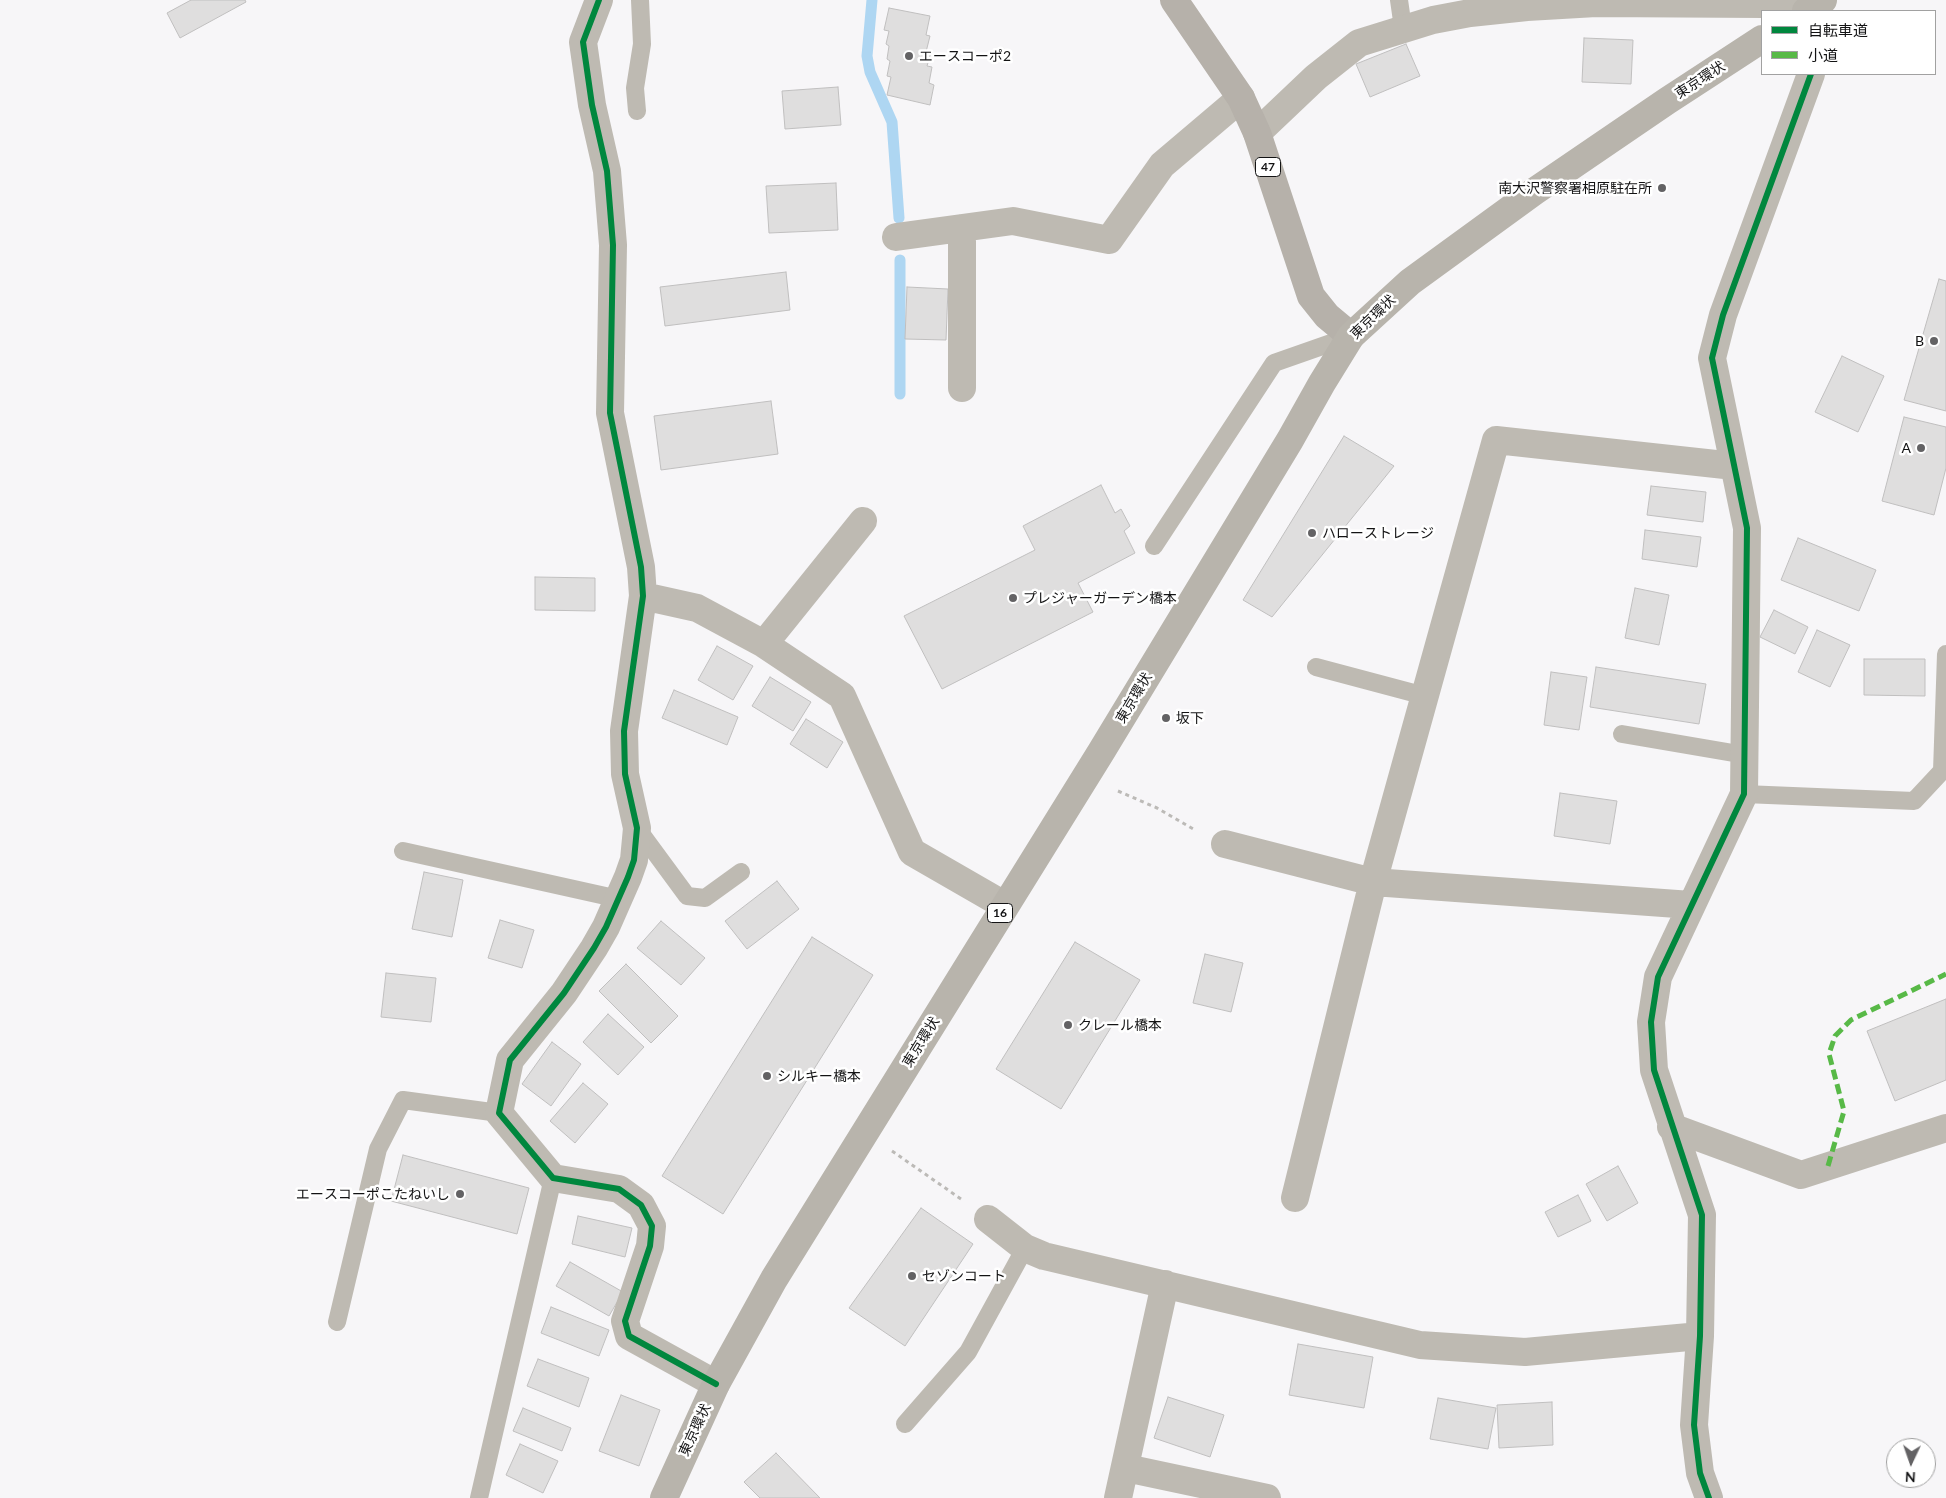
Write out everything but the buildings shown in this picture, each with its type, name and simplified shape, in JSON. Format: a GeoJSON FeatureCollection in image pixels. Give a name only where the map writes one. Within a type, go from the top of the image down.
{"type":"FeatureCollection","features":[{"type":"Feature","properties":{"kind":"highway","name":"東京環状"},"geometry":{"type":"LineString","coordinates":[[664,1498],[716,1384],[774,1280],[1004,905],[1121,720],[1351,336],[1410,282],[1535,191],[1667,101],[1761,41]]}},
{"type":"Feature","properties":{"kind":"main road","name":"47"},"geometry":{"type":"LineString","coordinates":[[1174,0],[1241,98],[1257,133],[1311,296],[1327,316],[1351,336]]}},
{"type":"Feature","properties":{"kind":"street"},"geometry":{"type":"LineString","coordinates":[[599,0],[583,42],[592,105],[607,171],[613,245],[610,413],[641,567],[643,596],[624,731],[625,774],[637,828],[634,860],[619,900],[594,948],[564,993],[510,1060],[499,1113],[553,1178],[619,1189],[641,1205],[652,1226],[650,1246],[625,1321],[629,1336],[716,1384]]}},
{"type":"Feature","properties":{"kind":"street"},"geometry":{"type":"LineString","coordinates":[[1257,133],[1316,78],[1360,43],[1403,28],[1470,13],[1596,3],[1754,4],[1815,7]]}},
{"type":"Feature","properties":{"kind":"street"},"geometry":{"type":"LineString","coordinates":[[1709,1498],[1700,1472],[1694,1425],[1700,1336],[1702,1215],[1671,1127],[1654,1070],[1650,1022],[1658,977],[1744,794],[1746,528],[1712,358],[1723,315],[1811,75]]}},
{"type":"Feature","properties":{"kind":"street"},"geometry":{"type":"LineString","coordinates":[[896,237],[1013,221],[1109,240],[1162,165],[1241,98]]}},
{"type":"Feature","properties":{"kind":"street"},"geometry":{"type":"LineString","coordinates":[[962,228],[962,388]]}},
{"type":"Feature","properties":{"kind":"street"},"geometry":{"type":"LineString","coordinates":[[1295,1198],[1373,882],[1496,440],[1734,466]]}},
{"type":"Feature","properties":{"kind":"street"},"geometry":{"type":"LineString","coordinates":[[764,644],[863,521]]}},
{"type":"Feature","properties":{"kind":"street"},"geometry":{"type":"LineString","coordinates":[[643,596],[697,608],[764,644],[842,696],[912,852],[1004,905]]}},
{"type":"Feature","properties":{"kind":"street"},"geometry":{"type":"LineString","coordinates":[[1214,839],[1373,882],[1691,905]]}},
{"type":"Feature","properties":{"kind":"street"},"geometry":{"type":"LineString","coordinates":[[1671,1127],[1801,1175],[1946,1128]]}},
{"type":"Feature","properties":{"kind":"street"},"geometry":{"type":"LineString","coordinates":[[988,1219],[1025,1248],[1044,1256],[1420,1345],[1525,1352],[1700,1336]]}},
{"type":"Feature","properties":{"kind":"street"},"geometry":{"type":"LineString","coordinates":[[1118,1498],[1165,1284]]}},
{"type":"Feature","properties":{"kind":"street"},"geometry":{"type":"LineString","coordinates":[[1126,1468],[1267,1498]]}},
{"type":"Feature","properties":{"kind":"street"},"geometry":{"type":"LineString","coordinates":[[1689,1498],[1700,1472]]}},
{"type":"Feature","properties":{"kind":"lane"},"geometry":{"type":"LineString","coordinates":[[637,111],[635,88],[642,44],[640,0]]}},
{"type":"Feature","properties":{"kind":"lane"},"geometry":{"type":"LineString","coordinates":[[1399,0],[1403,28]]}},
{"type":"Feature","properties":{"kind":"lane"},"geometry":{"type":"LineString","coordinates":[[1154,546],[1274,362],[1351,336]]}},
{"type":"Feature","properties":{"kind":"lane"},"geometry":{"type":"LineString","coordinates":[[1744,794],[1914,801],[1942,771],[1946,654]]}},
{"type":"Feature","properties":{"kind":"lane"},"geometry":{"type":"LineString","coordinates":[[1316,667],[1425,696]]}},
{"type":"Feature","properties":{"kind":"lane"},"geometry":{"type":"LineString","coordinates":[[1622,734],[1745,755]]}},
{"type":"Feature","properties":{"kind":"lane"},"geometry":{"type":"LineString","coordinates":[[637,828],[687,896],[705,898],[741,872]]}},
{"type":"Feature","properties":{"kind":"lane"},"geometry":{"type":"LineString","coordinates":[[402,851],[619,900]]}},
{"type":"Feature","properties":{"kind":"lane"},"geometry":{"type":"LineString","coordinates":[[337,1322],[378,1149],[403,1100],[499,1113]]}},
{"type":"Feature","properties":{"kind":"lane"},"geometry":{"type":"LineString","coordinates":[[479,1498],[553,1178]]}},
{"type":"Feature","properties":{"kind":"lane"},"geometry":{"type":"LineString","coordinates":[[905,1424],[968,1352],[1025,1248]]}},
{"type":"Feature","properties":{"kind":"path"},"geometry":{"type":"LineString","coordinates":[[1118,791],[1158,808],[1214,839]]}},
{"type":"Feature","properties":{"kind":"path"},"geometry":{"type":"LineString","coordinates":[[891,1150],[988,1219]]}},
{"type":"Feature","properties":{"kind":"waterway"},"geometry":{"type":"LineString","coordinates":[[872,0],[867,56],[870,72],[892,122],[899,218]]}},
{"type":"Feature","properties":{"kind":"waterway"},"geometry":{"type":"LineString","coordinates":[[900,260],[900,394]]}},
{"type":"Feature","properties":{"kind":"marked path"},"geometry":{"type":"LineString","coordinates":[[1828,1166],[1844,1111],[1829,1054],[1835,1036],[1851,1020],[1946,974]]}},
{"type":"Feature","properties":{"kind":"cycle path"},"geometry":{"type":"LineString","coordinates":[[599,0],[583,42],[592,105],[607,171],[613,245],[610,413],[641,567],[643,596],[624,731],[625,774],[637,828],[634,860],[606,927],[564,993],[510,1060],[499,1113],[553,1178],[619,1189],[641,1205],[652,1226],[650,1246],[625,1321],[629,1336],[716,1384]]}},
{"type":"Feature","properties":{"kind":"cycle path"},"geometry":{"type":"LineString","coordinates":[[1709,1498],[1700,1473],[1694,1425],[1700,1336],[1702,1215],[1654,1070],[1651,1022],[1658,977],[1744,794],[1747,528],[1712,358],[1723,315],[1811,75]]}},
{"type":"Feature","properties":{"kind":"place","name":"エースコーポ2"},"geometry":{"type":"Point","coordinates":[909,56]}},
{"type":"Feature","properties":{"kind":"place","name":"南大沢警察署相原駐在所"},"geometry":{"type":"Point","coordinates":[1662,188]}},
{"type":"Feature","properties":{"kind":"place","name":"B"},"geometry":{"type":"Point","coordinates":[1934,341]}},
{"type":"Feature","properties":{"kind":"place","name":"A"},"geometry":{"type":"Point","coordinates":[1921,448]}},
{"type":"Feature","properties":{"kind":"place","name":"ハローストレージ"},"geometry":{"type":"Point","coordinates":[1312,533]}},
{"type":"Feature","properties":{"kind":"place","name":"プレジャーガーデン橋本"},"geometry":{"type":"Point","coordinates":[1013,598]}},
{"type":"Feature","properties":{"kind":"place","name":"坂下"},"geometry":{"type":"Point","coordinates":[1166,718]}},
{"type":"Feature","properties":{"kind":"place","name":"クレール橋本"},"geometry":{"type":"Point","coordinates":[1068,1025]}},
{"type":"Feature","properties":{"kind":"place","name":"シルキー橋本"},"geometry":{"type":"Point","coordinates":[767,1076]}},
{"type":"Feature","properties":{"kind":"place","name":"エースコーポこたねいし"},"geometry":{"type":"Point","coordinates":[460,1194]}},
{"type":"Feature","properties":{"kind":"place","name":"セゾンコート"},"geometry":{"type":"Point","coordinates":[912,1276]}}]}
